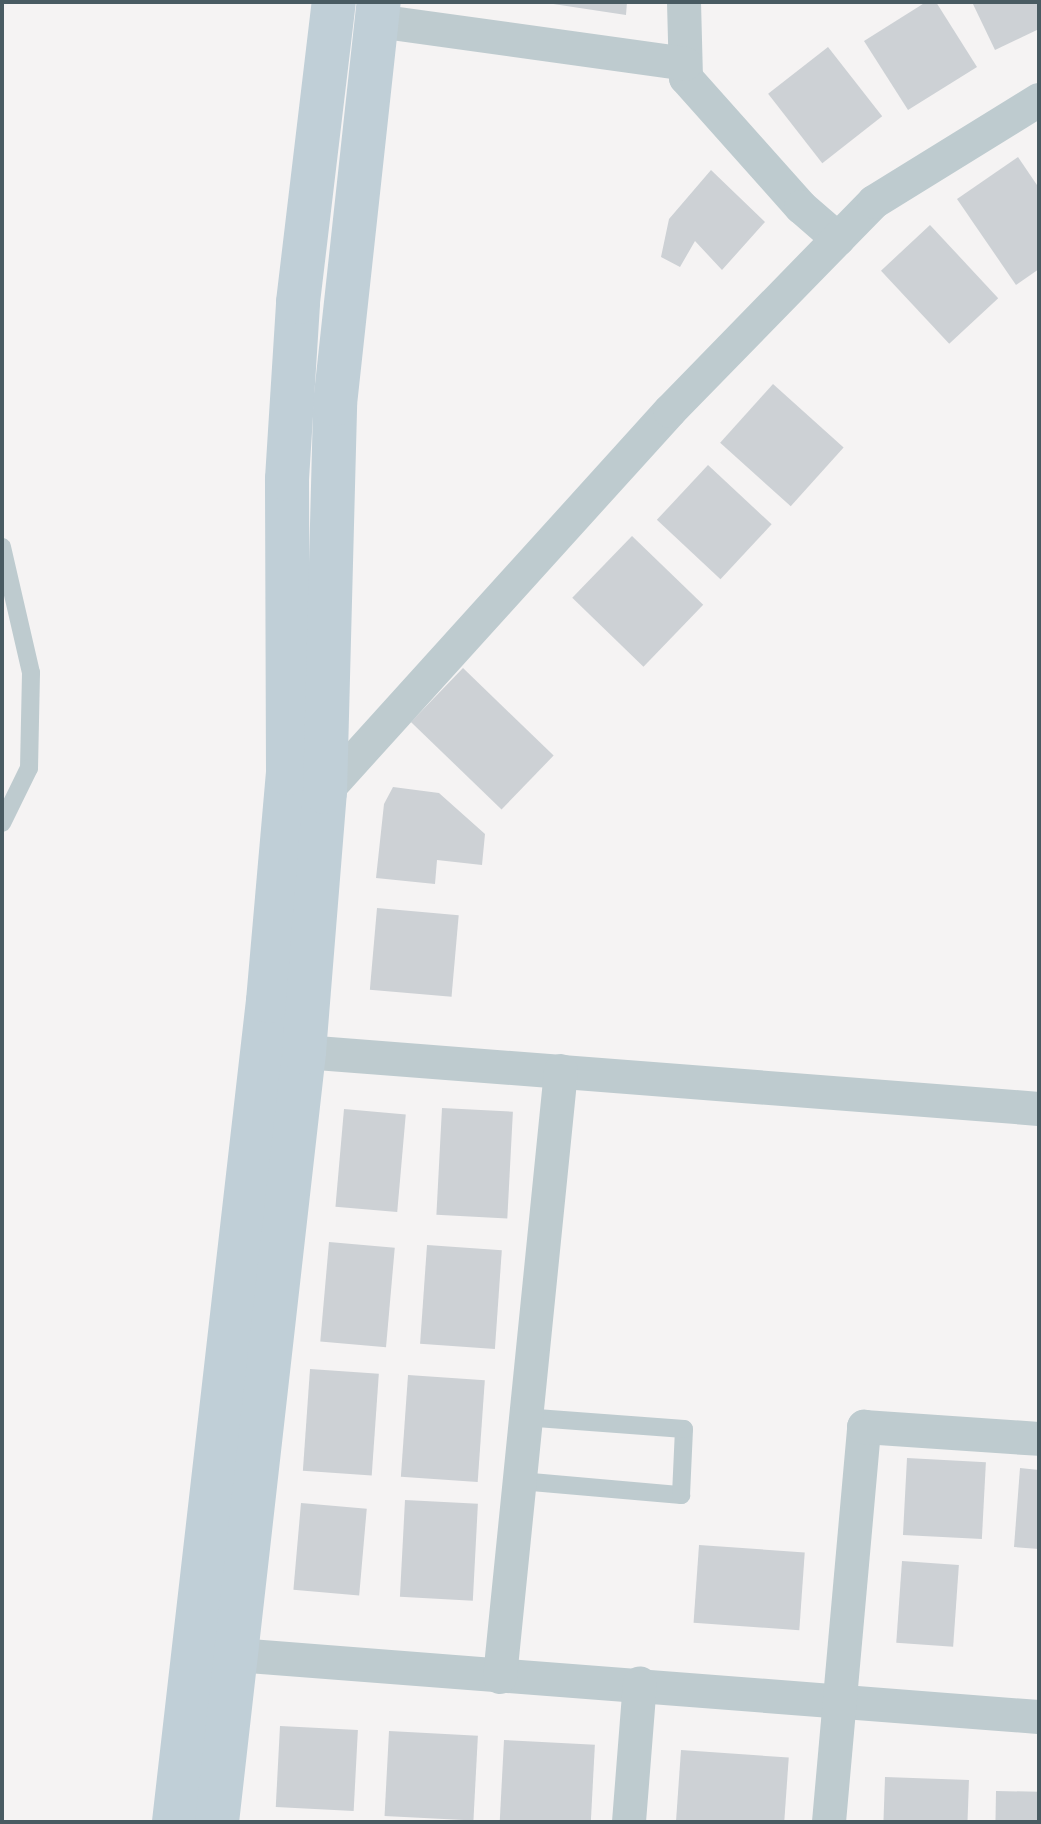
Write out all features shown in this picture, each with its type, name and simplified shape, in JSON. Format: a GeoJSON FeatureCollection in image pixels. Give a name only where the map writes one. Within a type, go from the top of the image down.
{"type":"FeatureCollection","features":[{"type":"Feature","properties":{"kind":"main road"},"geometry":{"type":"LineString","coordinates":[[174,1822],[268,1001],[288,773],[287,479],[298,302],[334,2]]}},
{"type":"Feature","properties":{"kind":"main road"},"geometry":{"type":"LineString","coordinates":[[217,1822],[304,1052],[325,792],[335,404],[378,11]]}},
{"type":"Feature","properties":{"kind":"street"},"geometry":{"type":"LineString","coordinates":[[684,2],[686,78],[801,207],[838,239]]}},
{"type":"Feature","properties":{"kind":"street"},"geometry":{"type":"LineString","coordinates":[[378,11],[685,64]]}},
{"type":"Feature","properties":{"kind":"street"},"geometry":{"type":"LineString","coordinates":[[325,792],[670,411],[874,202],[1039,100]]}},
{"type":"Feature","properties":{"kind":"street"},"geometry":{"type":"LineString","coordinates":[[304,1052],[1039,1109]]}},
{"type":"Feature","properties":{"kind":"street"},"geometry":{"type":"LineString","coordinates":[[500,1677],[561,1071]]}},
{"type":"Feature","properties":{"kind":"street"},"geometry":{"type":"LineString","coordinates":[[829,1822],[864,1427],[1039,1439]]}},
{"type":"Feature","properties":{"kind":"street"},"geometry":{"type":"LineString","coordinates":[[236,1655],[500,1677],[640,1683],[1039,1717]]}},
{"type":"Feature","properties":{"kind":"street"},"geometry":{"type":"LineString","coordinates":[[629,1822],[640,1683]]}},
{"type":"Feature","properties":{"kind":"lane"},"geometry":{"type":"LineString","coordinates":[[2,547],[31,673],[29,768],[2,823]]}},
{"type":"Feature","properties":{"kind":"lane"},"geometry":{"type":"LineString","coordinates":[[520,1481],[681,1495],[684,1429],[526,1417]]}},
{"type":"Feature","properties":{"kind":"building"},"geometry":{"type":"Polygon","coordinates":[[[540,2],[627,2],[626,15],[540,2]]]}},
{"type":"Feature","properties":{"kind":"building"},"geometry":{"type":"Polygon","coordinates":[[[926,2],[936,2],[977,67],[908,110],[864,41],[926,2]]]}},
{"type":"Feature","properties":{"kind":"building"},"geometry":{"type":"Polygon","coordinates":[[[972,2],[1039,2],[1039,29],[995,50],[972,2]]]}},
{"type":"Feature","properties":{"kind":"building"},"geometry":{"type":"Polygon","coordinates":[[[828,47],[882,116],[822,163],[768,94],[828,47]]]}},
{"type":"Feature","properties":{"kind":"building"},"geometry":{"type":"Polygon","coordinates":[[[1018,157],[1039,188],[1039,269],[1016,285],[957,199],[1018,157]]]}},
{"type":"Feature","properties":{"kind":"building"},"geometry":{"type":"Polygon","coordinates":[[[711,170],[765,222],[722,270],[695,241],[680,267],[661,257],[669,219],[711,170]]]}},
{"type":"Feature","properties":{"kind":"building"},"geometry":{"type":"Polygon","coordinates":[[[930,225],[998,298],[949,344],[881,271],[930,225]]]}},
{"type":"Feature","properties":{"kind":"building"},"geometry":{"type":"Polygon","coordinates":[[[773,384],[844,448],[791,506],[720,443],[773,384]]]}},
{"type":"Feature","properties":{"kind":"building"},"geometry":{"type":"Polygon","coordinates":[[[708,465],[772,524],[720,579],[657,520],[708,465]]]}},
{"type":"Feature","properties":{"kind":"building"},"geometry":{"type":"Polygon","coordinates":[[[632,536],[703,605],[643,667],[572,598],[632,536]]]}},
{"type":"Feature","properties":{"kind":"building"},"geometry":{"type":"Polygon","coordinates":[[[463,668],[554,756],[502,809],[411,722],[463,668]]]}},
{"type":"Feature","properties":{"kind":"building"},"geometry":{"type":"Polygon","coordinates":[[[393,787],[439,793],[485,834],[482,865],[437,860],[435,884],[376,878],[384,804],[393,787]]]}},
{"type":"Feature","properties":{"kind":"building"},"geometry":{"type":"Polygon","coordinates":[[[377,908],[459,915],[452,997],[370,990],[377,908]]]}},
{"type":"Feature","properties":{"kind":"building"},"geometry":{"type":"Polygon","coordinates":[[[442,1108],[513,1112],[507,1219],[436,1215],[442,1108]]]}},
{"type":"Feature","properties":{"kind":"building"},"geometry":{"type":"Polygon","coordinates":[[[344,1109],[406,1114],[397,1212],[335,1207],[344,1109]]]}},
{"type":"Feature","properties":{"kind":"building"},"geometry":{"type":"Polygon","coordinates":[[[329,1242],[395,1248],[386,1347],[320,1342],[329,1242]]]}},
{"type":"Feature","properties":{"kind":"building"},"geometry":{"type":"Polygon","coordinates":[[[427,1245],[502,1250],[495,1349],[420,1344],[427,1245]]]}},
{"type":"Feature","properties":{"kind":"building"},"geometry":{"type":"Polygon","coordinates":[[[310,1369],[379,1374],[372,1476],[303,1471],[310,1369]]]}},
{"type":"Feature","properties":{"kind":"building"},"geometry":{"type":"Polygon","coordinates":[[[408,1375],[485,1380],[478,1482],[401,1477],[408,1375]]]}},
{"type":"Feature","properties":{"kind":"building"},"geometry":{"type":"Polygon","coordinates":[[[907,1458],[986,1462],[982,1539],[903,1535],[907,1458]]]}},
{"type":"Feature","properties":{"kind":"building"},"geometry":{"type":"Polygon","coordinates":[[[1020,1468],[1039,1470],[1039,1549],[1014,1547],[1020,1468]]]}},
{"type":"Feature","properties":{"kind":"building"},"geometry":{"type":"Polygon","coordinates":[[[405,1500],[478,1504],[473,1601],[400,1597],[405,1500]]]}},
{"type":"Feature","properties":{"kind":"building"},"geometry":{"type":"Polygon","coordinates":[[[301,1503],[367,1509],[359,1595],[293,1590],[301,1503]]]}},
{"type":"Feature","properties":{"kind":"building"},"geometry":{"type":"Polygon","coordinates":[[[699,1545],[805,1552],[799,1630],[694,1623],[699,1545]]]}},
{"type":"Feature","properties":{"kind":"building"},"geometry":{"type":"Polygon","coordinates":[[[902,1561],[959,1565],[953,1647],[896,1643],[902,1561]]]}},
{"type":"Feature","properties":{"kind":"building"},"geometry":{"type":"Polygon","coordinates":[[[280,1726],[358,1730],[354,1811],[276,1807],[280,1726]]]}},
{"type":"Feature","properties":{"kind":"building"},"geometry":{"type":"Polygon","coordinates":[[[389,1731],[478,1736],[473,1821],[385,1816],[389,1731]]]}},
{"type":"Feature","properties":{"kind":"building"},"geometry":{"type":"Polygon","coordinates":[[[504,1740],[595,1745],[591,1822],[500,1821],[504,1740]]]}},
{"type":"Feature","properties":{"kind":"building"},"geometry":{"type":"Polygon","coordinates":[[[681,1750],[789,1758],[784,1822],[676,1822],[681,1750]]]}},
{"type":"Feature","properties":{"kind":"building"},"geometry":{"type":"Polygon","coordinates":[[[885,1777],[969,1780],[967,1822],[883,1822],[885,1777]]]}},
{"type":"Feature","properties":{"kind":"building"},"geometry":{"type":"Polygon","coordinates":[[[996,1791],[1039,1792],[1038,1822],[995,1822],[996,1791]]]}}]}
